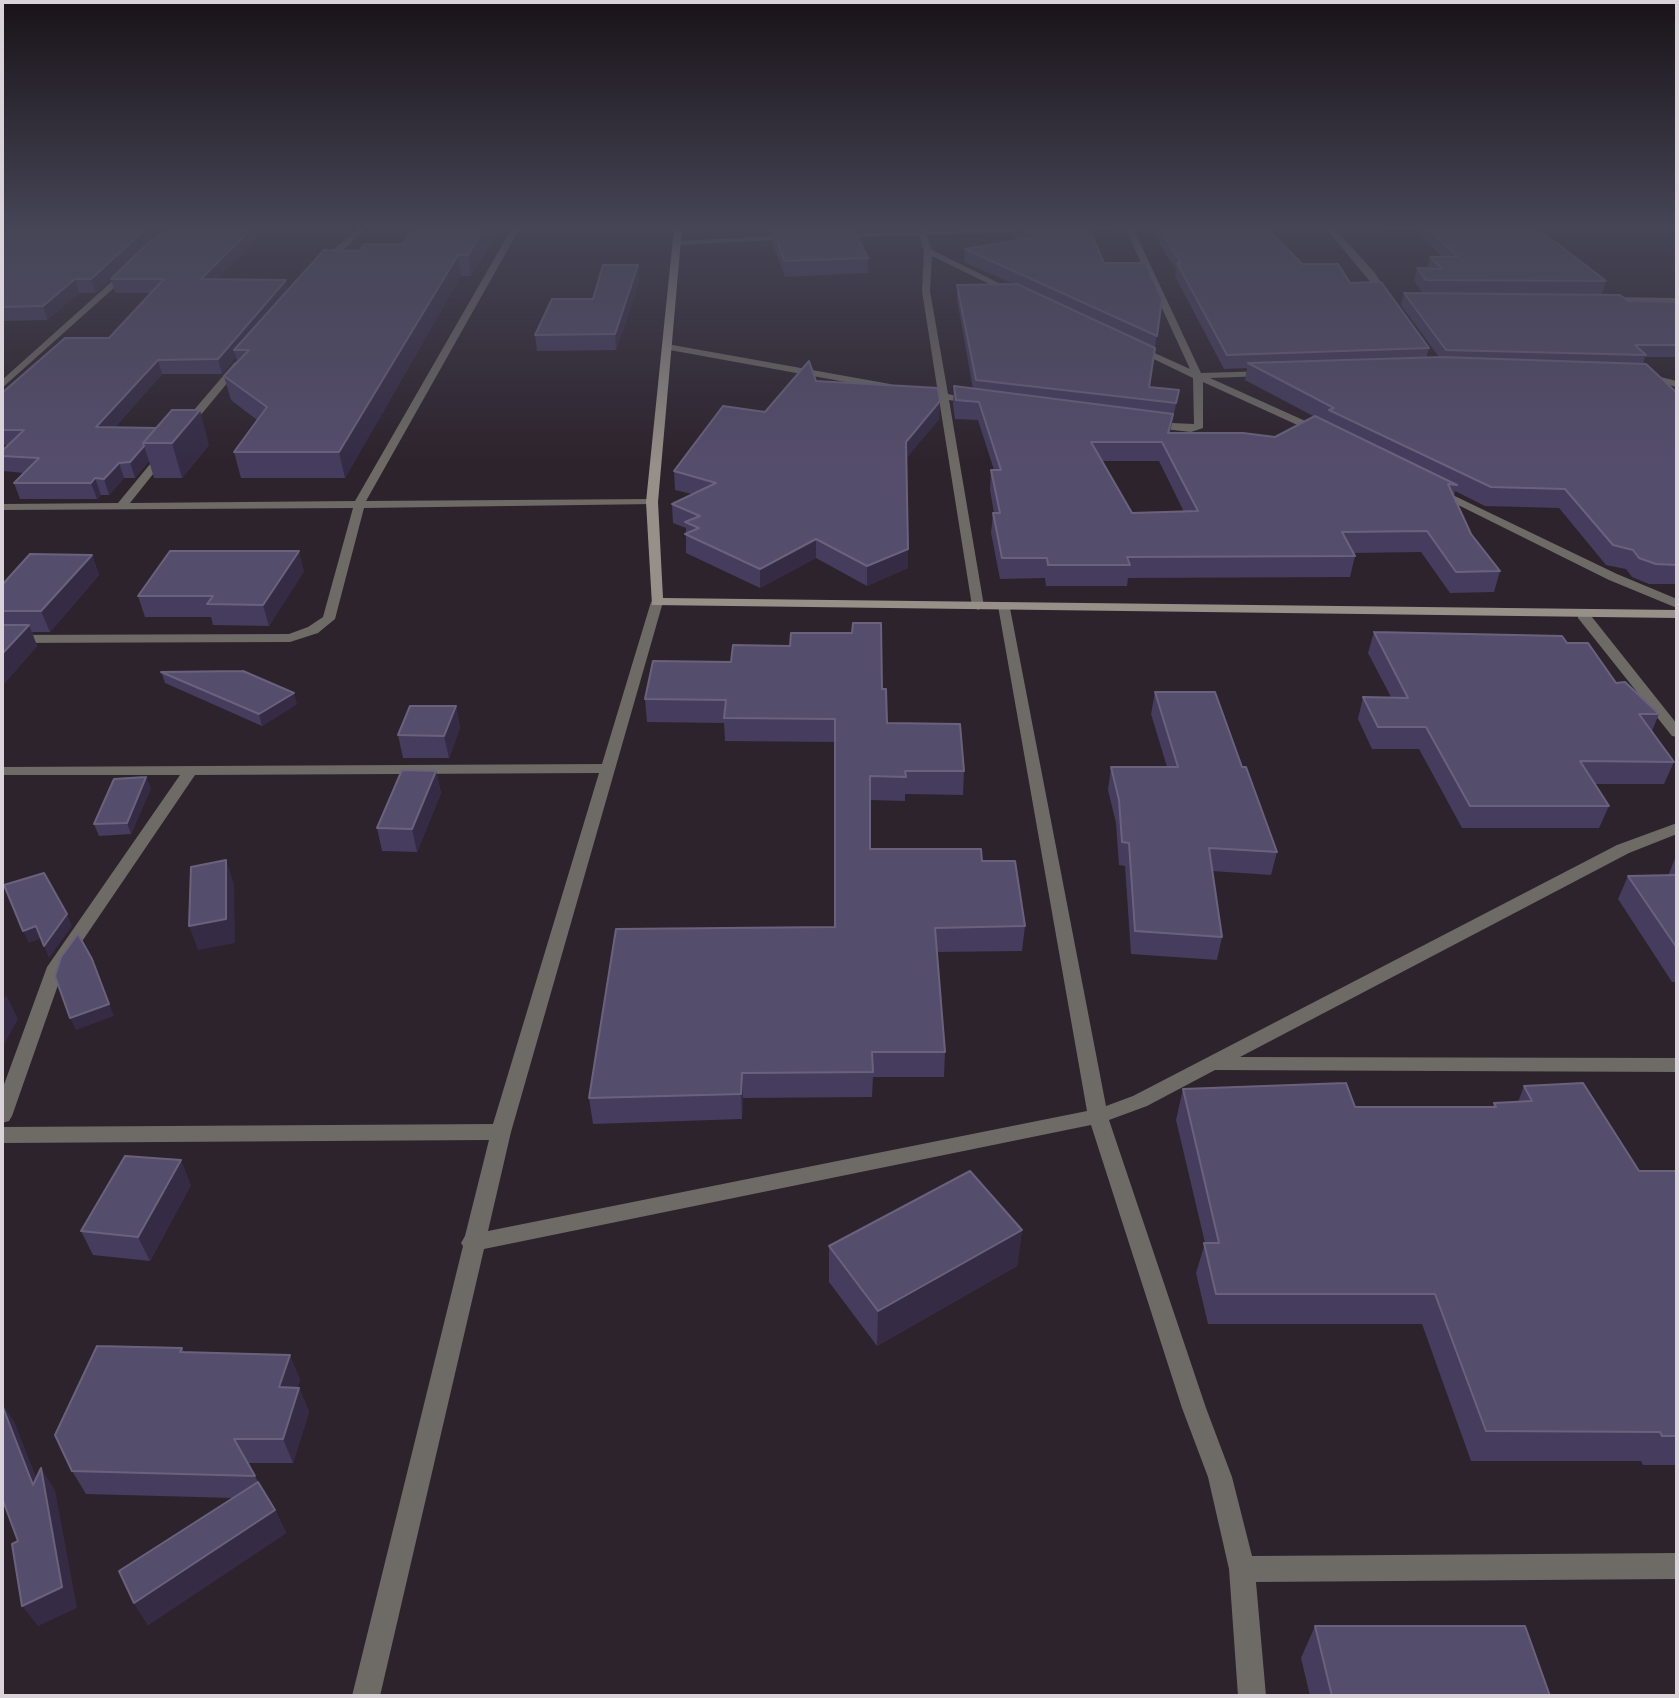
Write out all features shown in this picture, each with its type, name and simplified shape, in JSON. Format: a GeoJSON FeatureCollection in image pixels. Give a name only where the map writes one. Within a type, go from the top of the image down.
{"type":"FeatureCollection","features":[{"type":"Feature","properties":{"kind":"street"},"geometry":{"type":"LineString","coordinates":[[2,385],[89,307]]}},
{"type":"Feature","properties":{"kind":"street"},"geometry":{"type":"LineString","coordinates":[[2,639],[290,638],[313,630],[329,619],[360,502],[471,307]]}},
{"type":"Feature","properties":{"kind":"street"},"geometry":{"type":"LineString","coordinates":[[366,1696],[501,1132],[657,602],[652,502],[671,307]]}},
{"type":"Feature","properties":{"kind":"street"},"geometry":{"type":"LineString","coordinates":[[929,307],[978,606]]}},
{"type":"Feature","properties":{"kind":"street"},"geometry":{"type":"LineString","coordinates":[[1130,422],[1177,428],[1199,426],[1198,376],[1166,307]]}},
{"type":"Feature","properties":{"kind":"street"},"geometry":{"type":"LineString","coordinates":[[1127,344],[1325,434]]}},
{"type":"Feature","properties":{"kind":"street"},"geometry":{"type":"LineString","coordinates":[[667,347],[898,389]]}},
{"type":"Feature","properties":{"kind":"street"},"geometry":{"type":"LineString","coordinates":[[178,437],[245,355]]}},
{"type":"Feature","properties":{"kind":"street"},"geometry":{"type":"LineString","coordinates":[[1198,376],[1278,373]]}},
{"type":"Feature","properties":{"kind":"street"},"geometry":{"type":"LineString","coordinates":[[1637,374],[1677,384]]}},
{"type":"Feature","properties":{"kind":"street"},"geometry":{"type":"LineString","coordinates":[[913,392],[991,403]]}},
{"type":"Feature","properties":{"kind":"street"},"geometry":{"type":"LineString","coordinates":[[120,507],[168,449]]}},
{"type":"Feature","properties":{"kind":"street"},"geometry":{"type":"LineString","coordinates":[[1420,482],[1598,570],[1677,604]]}},
{"type":"Feature","properties":{"kind":"street"},"geometry":{"type":"LineString","coordinates":[[2,507],[652,502]]}},
{"type":"Feature","properties":{"kind":"street"},"geometry":{"type":"LineString","coordinates":[[657,602],[1677,614]]}},
{"type":"Feature","properties":{"kind":"street"},"geometry":{"type":"LineString","coordinates":[[1004,606],[1098,1116],[1194,1408],[1220,1477],[1242,1569],[1252,1696]]}},
{"type":"Feature","properties":{"kind":"street"},"geometry":{"type":"LineString","coordinates":[[1583,615],[1677,733]]}},
{"type":"Feature","properties":{"kind":"street"},"geometry":{"type":"LineString","coordinates":[[2,771],[608,768]]}},
{"type":"Feature","properties":{"kind":"street"},"geometry":{"type":"LineString","coordinates":[[2,1116],[56,967],[191,770]]}},
{"type":"Feature","properties":{"kind":"street"},"geometry":{"type":"LineString","coordinates":[[472,1243],[1098,1116],[1140,1101],[1623,849],[1677,828]]}},
{"type":"Feature","properties":{"kind":"street"},"geometry":{"type":"LineString","coordinates":[[1211,1064],[1677,1065]]}},
{"type":"Feature","properties":{"kind":"street"},"geometry":{"type":"LineString","coordinates":[[2,1135],[501,1132]]}},
{"type":"Feature","properties":{"kind":"street"},"geometry":{"type":"LineString","coordinates":[[1242,1569],[1677,1566]]}},
{"type":"Feature","properties":{"kind":"building"},"geometry":{"type":"Polygon","coordinates":[[[138,307],[263,307],[218,359],[158,360],[96,427],[156,428],[130,462],[119,463],[104,479],[95,478],[91,483],[14,483],[39,458],[2,456],[2,451],[24,430],[2,430],[2,393],[65,338],[109,338],[138,307]]]}},
{"type":"Feature","properties":{"kind":"building"},"geometry":{"type":"Polygon","coordinates":[[[272,307],[426,307],[339,452],[234,452],[267,407],[224,376],[249,350],[234,350],[272,307]]]}},
{"type":"Feature","properties":{"kind":"building"},"geometry":{"type":"Polygon","coordinates":[[[548,307],[624,307],[615,334],[535,335],[548,307]]]}},
{"type":"Feature","properties":{"kind":"building"},"geometry":{"type":"Polygon","coordinates":[[[961,307],[1067,307],[1155,348],[1149,387],[1179,390],[1176,403],[976,380],[961,307]]]}},
{"type":"Feature","properties":{"kind":"building"},"geometry":{"type":"Polygon","coordinates":[[[1094,307],[1161,307],[1157,336],[1094,307]]]}},
{"type":"Feature","properties":{"kind":"building"},"geometry":{"type":"Polygon","coordinates":[[[1201,307],[1399,307],[1429,348],[1227,355],[1201,307]]]}},
{"type":"Feature","properties":{"kind":"building"},"geometry":{"type":"Polygon","coordinates":[[[1414,307],[1677,307],[1677,345],[1635,345],[1646,355],[1446,350],[1414,307]]]}},
{"type":"Feature","properties":{"kind":"building"},"geometry":{"type":"Polygon","coordinates":[[[1442,357],[1646,364],[1677,393],[1677,565],[1656,564],[1639,558],[1633,550],[1613,545],[1565,489],[1491,487],[1329,410],[1334,408],[1248,363],[1442,357]]]}},
{"type":"Feature","properties":{"kind":"building"},"geometry":{"type":"Polygon","coordinates":[[[809,361],[816,381],[938,388],[940,401],[906,442],[908,549],[867,566],[816,539],[760,569],[685,534],[699,528],[685,522],[700,516],[672,504],[716,483],[674,471],[723,406],[765,412],[809,361]]]}},
{"type":"Feature","properties":{"kind":"building"},"geometry":{"type":"Polygon","coordinates":[[[954,386],[1173,414],[1168,433],[1243,433],[1275,437],[1315,416],[1457,485],[1448,484],[1471,534],[1500,571],[1456,572],[1427,531],[1342,532],[1355,556],[1127,557],[1130,565],[1048,565],[1047,558],[1002,558],[993,513],[1000,513],[991,470],[1001,470],[979,402],[956,400],[954,386]],[[1091,442],[1132,513],[1198,511],[1162,442],[1091,442]]]}},
{"type":"Feature","properties":{"kind":"building"},"geometry":{"type":"Polygon","coordinates":[[[172,410],[200,410],[172,443],[143,443],[172,410]]]}},
{"type":"Feature","properties":{"kind":"building"},"geometry":{"type":"Polygon","coordinates":[[[170,551],[299,551],[263,605],[207,604],[213,596],[138,596],[170,551]]]}},
{"type":"Feature","properties":{"kind":"building"},"geometry":{"type":"Polygon","coordinates":[[[30,554],[92,555],[41,611],[2,611],[2,585],[30,554]]]}},
{"type":"Feature","properties":{"kind":"building"},"geometry":{"type":"Polygon","coordinates":[[[853,623],[881,623],[882,689],[886,689],[887,723],[960,724],[964,771],[905,771],[906,777],[870,776],[870,849],[981,849],[982,861],[1015,861],[1025,926],[935,928],[945,1052],[872,1052],[873,1072],[742,1073],[741,1094],[589,1098],[616,929],[835,927],[835,719],[724,718],[726,700],[645,699],[653,661],[731,662],[733,645],[790,646],[791,633],[852,633],[853,623]]]}},
{"type":"Feature","properties":{"kind":"building"},"geometry":{"type":"Polygon","coordinates":[[[2,625],[29,625],[2,654],[2,625]]]}},
{"type":"Feature","properties":{"kind":"building"},"geometry":{"type":"Polygon","coordinates":[[[1374,632],[1562,636],[1567,643],[1588,643],[1616,683],[1625,682],[1659,714],[1639,714],[1674,762],[1580,761],[1609,806],[1470,806],[1426,727],[1378,727],[1363,697],[1408,698],[1374,632]]]}},
{"type":"Feature","properties":{"kind":"building"},"geometry":{"type":"Polygon","coordinates":[[[243,671],[294,693],[259,714],[161,672],[243,671]]]}},
{"type":"Feature","properties":{"kind":"building"},"geometry":{"type":"Polygon","coordinates":[[[1155,692],[1215,692],[1277,852],[1209,848],[1222,937],[1135,931],[1129,843],[1122,842],[1119,800],[1111,767],[1178,767],[1155,692]]]}},
{"type":"Feature","properties":{"kind":"building"},"geometry":{"type":"Polygon","coordinates":[[[410,706],[456,706],[444,736],[398,735],[410,706]]]}},
{"type":"Feature","properties":{"kind":"building"},"geometry":{"type":"Polygon","coordinates":[[[402,770],[436,771],[412,829],[377,828],[402,770]]]}},
{"type":"Feature","properties":{"kind":"building"},"geometry":{"type":"Polygon","coordinates":[[[146,777],[127,823],[94,824],[114,779],[146,777]]]}},
{"type":"Feature","properties":{"kind":"building"},"geometry":{"type":"Polygon","coordinates":[[[226,860],[226,919],[189,926],[191,867],[226,860]]]}},
{"type":"Feature","properties":{"kind":"building"},"geometry":{"type":"Polygon","coordinates":[[[44,873],[67,914],[44,946],[36,926],[23,931],[4,885],[44,873]]]}},
{"type":"Feature","properties":{"kind":"building"},"geometry":{"type":"Polygon","coordinates":[[[1677,875],[1677,948],[1628,876],[1677,875]]]}},
{"type":"Feature","properties":{"kind":"building"},"geometry":{"type":"Polygon","coordinates":[[[78,934],[92,959],[109,1004],[70,1018],[55,976],[61,957],[78,934]]]}},
{"type":"Feature","properties":{"kind":"building"},"geometry":{"type":"Polygon","coordinates":[[[1346,1083],[1355,1107],[1496,1107],[1494,1103],[1532,1101],[1524,1086],[1583,1083],[1639,1171],[1677,1171],[1677,1436],[1662,1436],[1660,1432],[1486,1431],[1435,1294],[1216,1294],[1204,1243],[1219,1243],[1183,1089],[1346,1083]]]}},
{"type":"Feature","properties":{"kind":"building"},"geometry":{"type":"Polygon","coordinates":[[[125,1156],[181,1160],[138,1237],[81,1231],[125,1156]]]}},
{"type":"Feature","properties":{"kind":"building"},"geometry":{"type":"Polygon","coordinates":[[[970,1171],[1022,1230],[878,1311],[829,1246],[970,1171]]]}},
{"type":"Feature","properties":{"kind":"building"},"geometry":{"type":"Polygon","coordinates":[[[97,1346],[290,1355],[279,1387],[299,1388],[283,1439],[234,1439],[255,1476],[72,1471],[55,1435],[97,1346]]]}},
{"type":"Feature","properties":{"kind":"building"},"geometry":{"type":"Polygon","coordinates":[[[2,1405],[33,1485],[41,1468],[62,1587],[22,1606],[12,1544],[18,1541],[2,1498],[2,1405]]]}},
{"type":"Feature","properties":{"kind":"building"},"geometry":{"type":"Polygon","coordinates":[[[258,1482],[275,1510],[134,1603],[119,1571],[258,1482]]]}},
{"type":"Feature","properties":{"kind":"building"},"geometry":{"type":"Polygon","coordinates":[[[1315,1626],[1525,1626],[1550,1696],[1332,1696],[1315,1626]]]}}]}
